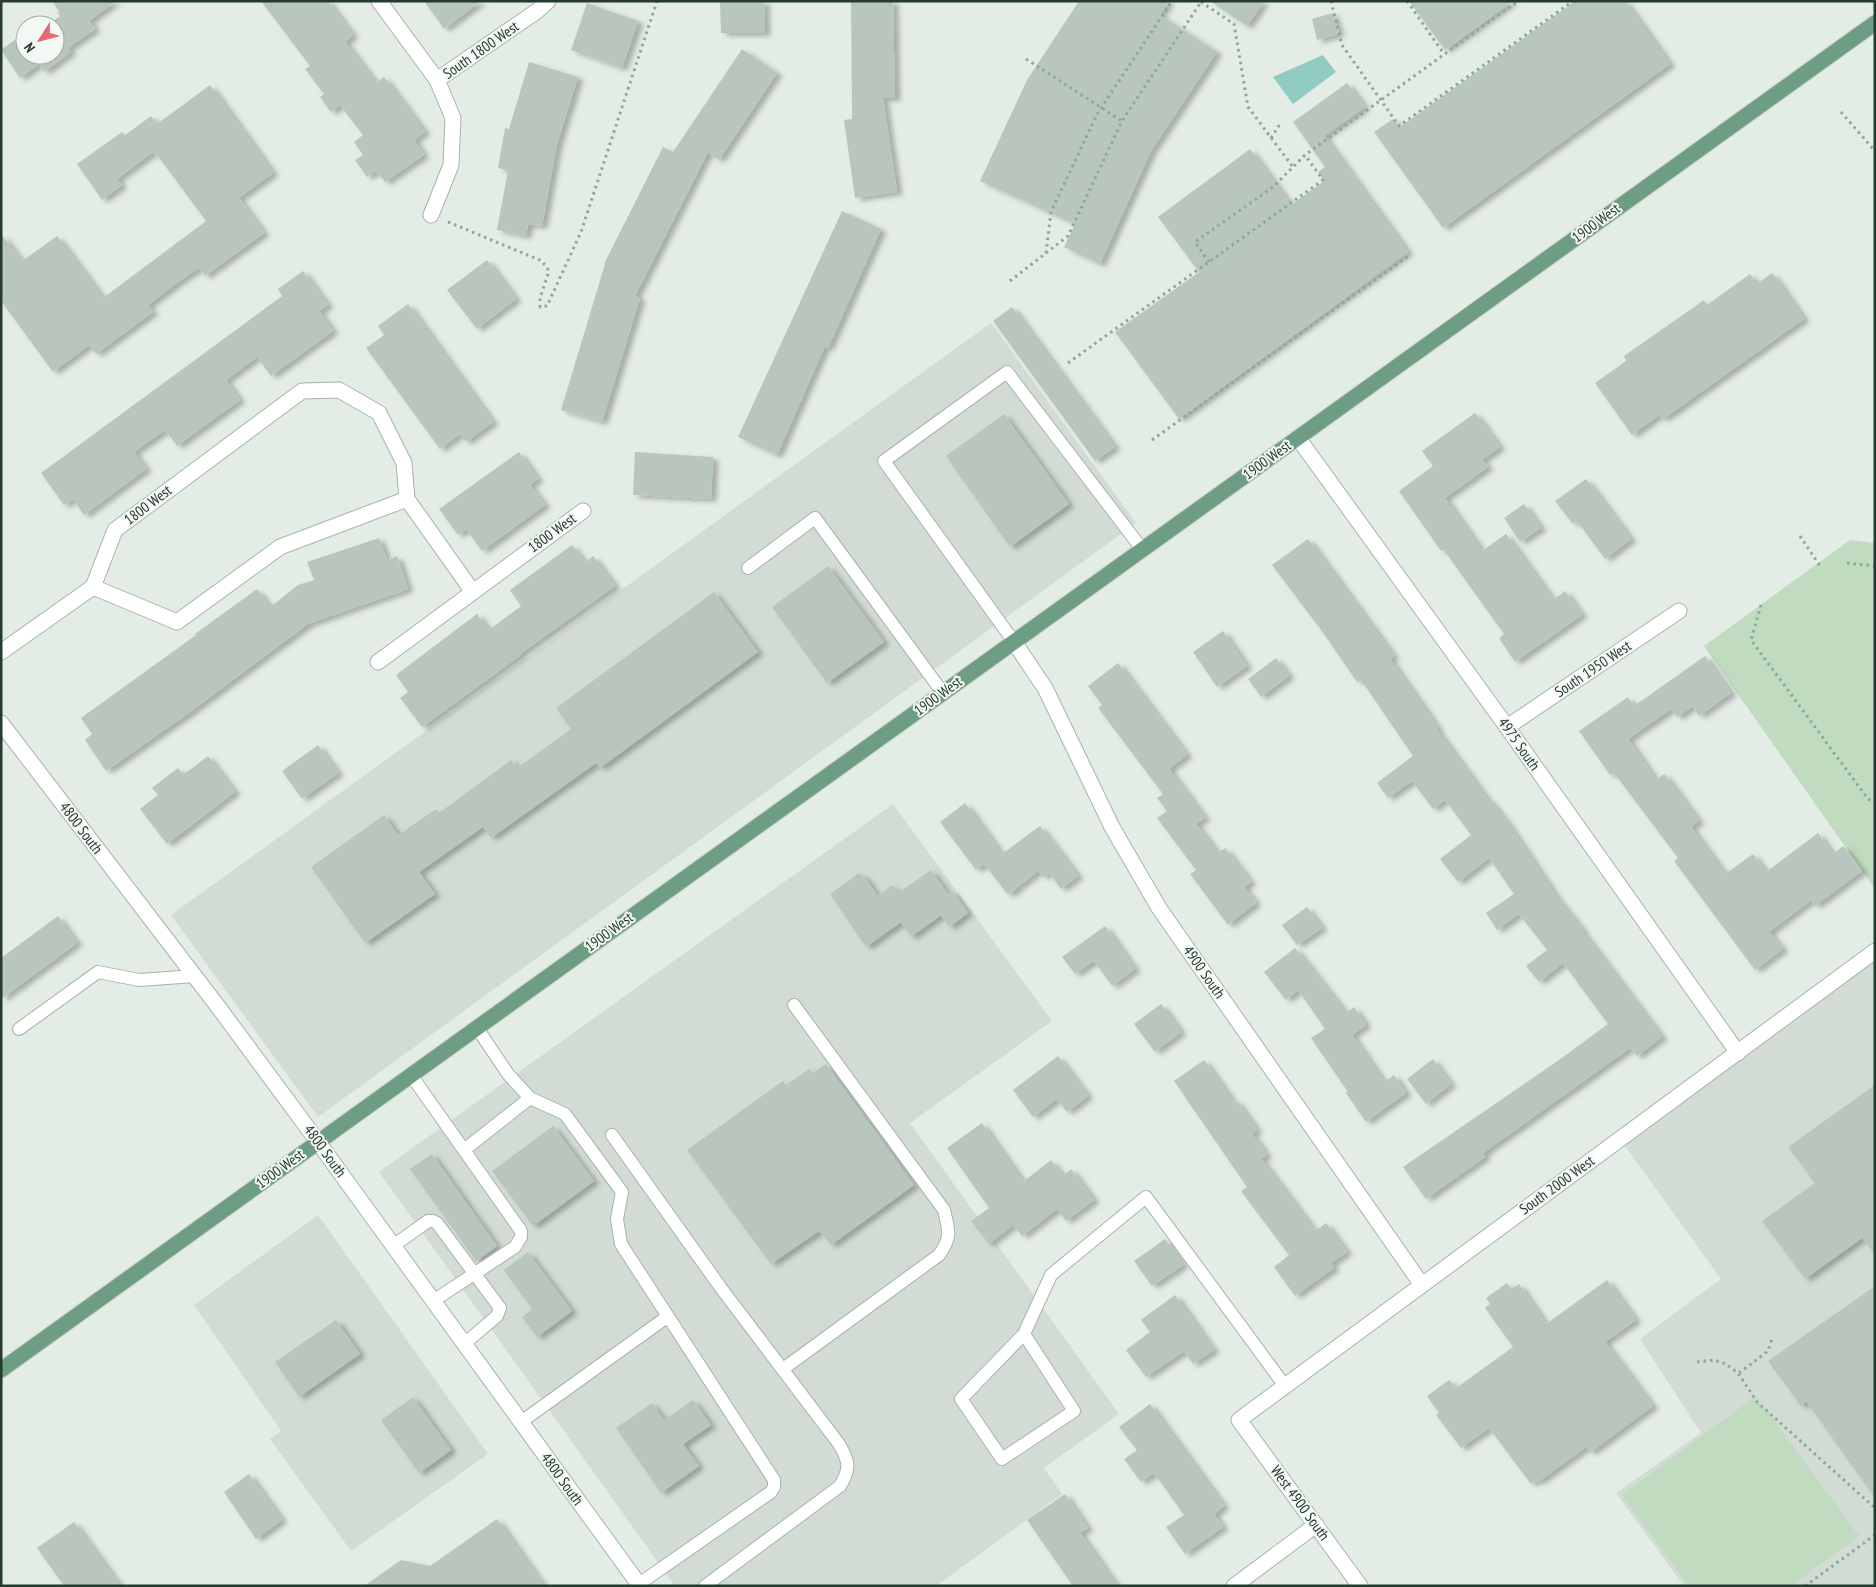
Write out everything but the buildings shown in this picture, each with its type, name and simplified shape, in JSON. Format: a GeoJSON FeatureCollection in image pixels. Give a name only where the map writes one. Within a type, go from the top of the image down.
{"type":"FeatureCollection","features":[{"type":"Feature","properties":{"kind":"main road","name":"1900 West"},"geometry":{"type":"LineString","coordinates":[[1,1370],[1875,23]]}},
{"type":"Feature","properties":{"kind":"street"},"geometry":{"type":"LineString","coordinates":[[379,1],[437,80],[453,118],[451,164],[431,215]]}},
{"type":"Feature","properties":{"kind":"street","name":"South 1800 West"},"geometry":{"type":"LineString","coordinates":[[437,80],[537,11],[548,1]]}},
{"type":"Feature","properties":{"kind":"street","name":"1800 West"},"geometry":{"type":"LineString","coordinates":[[93,587],[115,530],[302,391],[339,390],[380,413],[404,462],[407,499]]}},
{"type":"Feature","properties":{"kind":"street","name":"4975 South"},"geometry":{"type":"LineString","coordinates":[[1298,438],[1507,727],[1738,1053]]}},
{"type":"Feature","properties":{"kind":"street"},"geometry":{"type":"LineString","coordinates":[[1,652],[93,587],[177,622],[280,547],[407,499],[473,592]]}},
{"type":"Feature","properties":{"kind":"street","name":"1800 West"},"geometry":{"type":"LineString","coordinates":[[378,662],[583,511]]}},
{"type":"Feature","properties":{"kind":"street","name":"South 1950 West"},"geometry":{"type":"LineString","coordinates":[[1507,727],[1679,611]]}},
{"type":"Feature","properties":{"kind":"street","name":"4900 South"},"geometry":{"type":"LineString","coordinates":[[1014,642],[1045,688],[1112,827],[1159,908],[1422,1285]]}},
{"type":"Feature","properties":{"kind":"street","name":"4800 South"},"geometry":{"type":"LineString","coordinates":[[1,723],[195,976],[318,1142],[639,1585]]}},
{"type":"Feature","properties":{"kind":"street","name":"South 2000 West"},"geometry":{"type":"LineString","coordinates":[[1239,1420],[1875,951]]}},
{"type":"Feature","properties":{"kind":"street","name":"West 4900 South"},"geometry":{"type":"LineString","coordinates":[[1239,1420],[1360,1586]]}},
{"type":"Feature","properties":{"kind":"street"},"geometry":{"type":"LineString","coordinates":[[1234,1586],[1316,1525]]}},
{"type":"Feature","properties":{"kind":"lane"},"geometry":{"type":"LineString","coordinates":[[1014,642],[884,461],[914,439],[1007,372],[1142,549]]}},
{"type":"Feature","properties":{"kind":"lane"},"geometry":{"type":"LineString","coordinates":[[748,568],[815,518],[943,693]]}},
{"type":"Feature","properties":{"kind":"lane"},"geometry":{"type":"LineString","coordinates":[[19,1029],[98,972],[139,980],[195,976]]}},
{"type":"Feature","properties":{"kind":"lane"},"geometry":{"type":"LineString","coordinates":[[783,1369],[939,1255],[947,1244],[949,1229],[944,1210],[794,1004]]}},
{"type":"Feature","properties":{"kind":"lane"},"geometry":{"type":"LineString","coordinates":[[477,1028],[508,1074],[530,1098],[565,1114],[622,1192],[617,1219],[622,1244],[667,1317],[774,1480],[774,1487],[771,1492],[639,1585]]}},
{"type":"Feature","properties":{"kind":"lane"},"geometry":{"type":"LineString","coordinates":[[411,1075],[521,1231],[521,1237],[515,1247],[433,1301]]}},
{"type":"Feature","properties":{"kind":"lane"},"geometry":{"type":"LineString","coordinates":[[464,1150],[530,1098]]}},
{"type":"Feature","properties":{"kind":"lane"},"geometry":{"type":"LineString","coordinates":[[612,1136],[721,1288],[848,1458],[846,1477],[840,1486],[705,1586]]}},
{"type":"Feature","properties":{"kind":"lane"},"geometry":{"type":"LineString","coordinates":[[1024,1334],[1074,1411],[1002,1460],[961,1399],[1024,1334],[1051,1276],[1146,1196],[1284,1386]]}},
{"type":"Feature","properties":{"kind":"lane"},"geometry":{"type":"LineString","coordinates":[[393,1246],[428,1221],[437,1223],[500,1308],[499,1314],[464,1344]]}},
{"type":"Feature","properties":{"kind":"lane"},"geometry":{"type":"LineString","coordinates":[[521,1422],[667,1317]]}},
{"type":"Feature","properties":{"kind":"path"},"geometry":{"type":"LineString","coordinates":[[431,215],[542,261],[550,271],[540,298],[540,307],[547,306],[581,232],[657,1]]}},
{"type":"Feature","properties":{"kind":"path"},"geometry":{"type":"LineString","coordinates":[[1046,253],[1051,212],[1101,108],[1172,1]]}},
{"type":"Feature","properties":{"kind":"path"},"geometry":{"type":"LineString","coordinates":[[1331,1],[1342,45],[1399,126],[1573,1]]}},
{"type":"Feature","properties":{"kind":"path"},"geometry":{"type":"LineString","coordinates":[[1407,1],[1444,54]]}},
{"type":"Feature","properties":{"kind":"path"},"geometry":{"type":"LineString","coordinates":[[1209,262],[1195,242],[1273,187],[1305,155],[1518,1]]}},
{"type":"Feature","properties":{"kind":"path"},"geometry":{"type":"LineString","coordinates":[[1010,281],[1068,236],[1122,121],[1200,2],[1234,24],[1248,107],[1293,167]]}},
{"type":"Feature","properties":{"kind":"path"},"geometry":{"type":"LineString","coordinates":[[1026,59],[1122,121]]}},
{"type":"Feature","properties":{"kind":"path"},"geometry":{"type":"LineString","coordinates":[[1841,112],[1875,151]]}},
{"type":"Feature","properties":{"kind":"path"},"geometry":{"type":"LineString","coordinates":[[1271,138],[1280,124]]}},
{"type":"Feature","properties":{"kind":"path"},"geometry":{"type":"LineString","coordinates":[[1068,363],[1324,180],[1305,155]]}},
{"type":"Feature","properties":{"kind":"path"},"geometry":{"type":"LineString","coordinates":[[1152,440],[1410,255]]}},
{"type":"Feature","properties":{"kind":"path"},"geometry":{"type":"LineString","coordinates":[[1800,536],[1820,566]]}},
{"type":"Feature","properties":{"kind":"path"},"geometry":{"type":"LineString","coordinates":[[1847,563],[1875,566]]}},
{"type":"Feature","properties":{"kind":"path"},"geometry":{"type":"LineString","coordinates":[[1761,605],[1751,640],[1868,799],[1875,803]]}},
{"type":"Feature","properties":{"kind":"path"},"geometry":{"type":"LineString","coordinates":[[1738,1373],[1768,1351],[1772,1339]]}},
{"type":"Feature","properties":{"kind":"path"},"geometry":{"type":"LineString","coordinates":[[1697,1362],[1714,1360],[1726,1364],[1738,1373],[1757,1402],[1875,1508]]}},
{"type":"Feature","properties":{"kind":"path"},"geometry":{"type":"LineString","coordinates":[[1805,1586],[1875,1535]]}},
{"type":"Feature","properties":{"kind":"shaded area"},"geometry":{"type":"Polygon","coordinates":[[[991,323],[1136,523],[318,1117],[171,915],[991,323]]]}},
{"type":"Feature","properties":{"kind":"shaded area"},"geometry":{"type":"Polygon","coordinates":[[[893,804],[1052,1021],[910,1123],[1119,1414],[1044,1468],[1062,1494],[936,1586],[675,1586],[379,1172],[893,804]]]}},
{"type":"Feature","properties":{"kind":"shaded area"},"geometry":{"type":"Polygon","coordinates":[[[1871,945],[1875,950],[1875,1586],[1684,1586],[1616,1493],[1701,1433],[1640,1339],[1721,1279],[1615,1132],[1871,945]]]}},
{"type":"Feature","properties":{"kind":"shaded area"},"geometry":{"type":"Polygon","coordinates":[[[318,1215],[488,1454],[351,1551],[270,1439],[281,1431],[194,1305],[318,1215]]]}},
{"type":"Feature","properties":{"kind":"green space"},"geometry":{"type":"Polygon","coordinates":[[[1850,540],[1875,543],[1875,889],[1704,646],[1850,540]]]}},
{"type":"Feature","properties":{"kind":"green space"},"geometry":{"type":"Polygon","coordinates":[[[1756,1396],[1859,1536],[1791,1586],[1689,1586],[1622,1495],[1756,1396]]]}},
{"type":"Feature","properties":{"kind":"water"},"geometry":{"type":"Polygon","coordinates":[[[1323,55],[1336,72],[1293,104],[1273,77],[1323,55]]]}}]}
